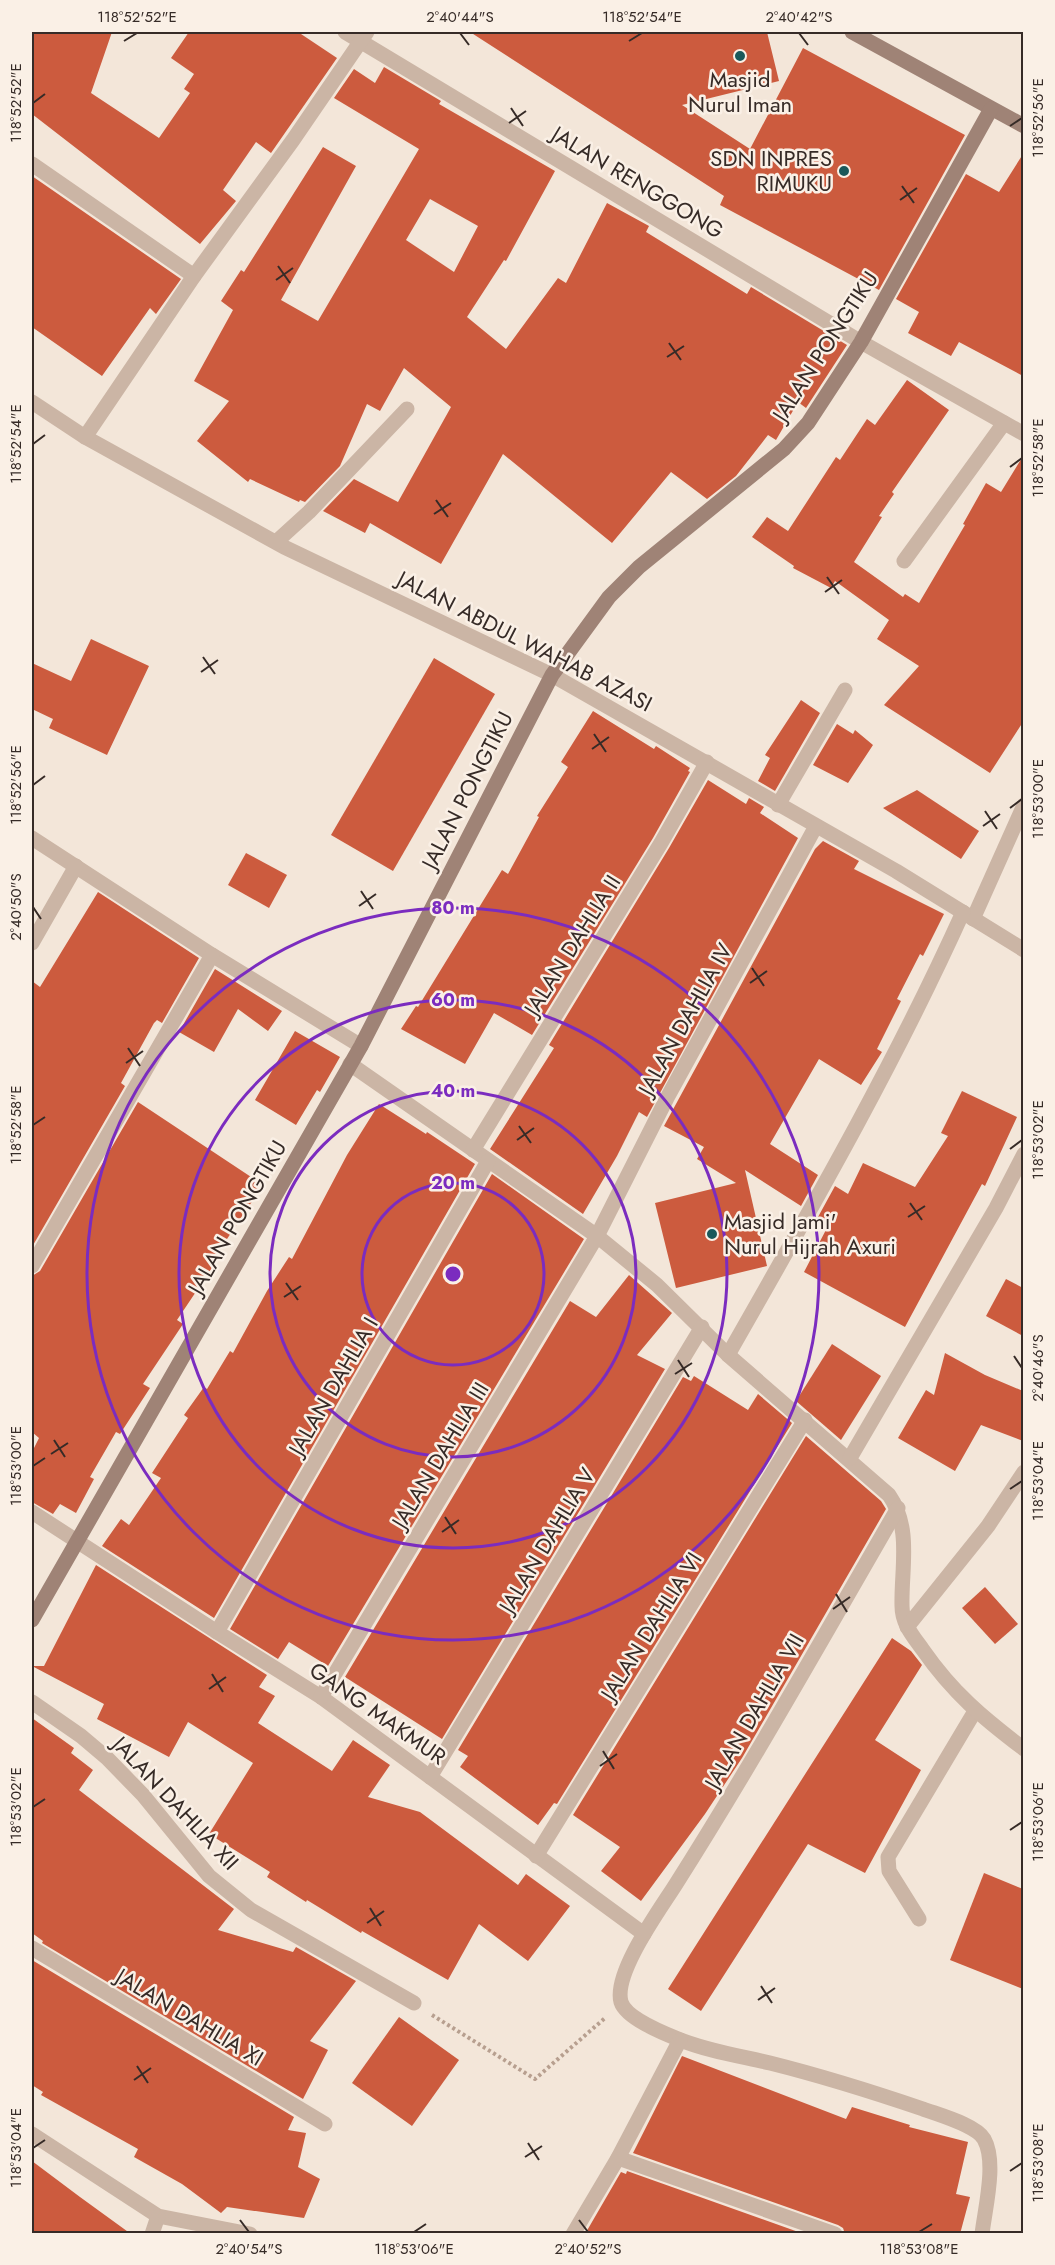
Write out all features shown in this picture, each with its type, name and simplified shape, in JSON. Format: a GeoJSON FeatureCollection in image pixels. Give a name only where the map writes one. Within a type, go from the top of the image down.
{"type":"FeatureCollection","features":[{"type":"Feature","properties":{"kind":"street","name":"JALAN RENGGONG"},"geometry":{"type":"LineString","coordinates":[[345,32],[364,37],[861,342],[1023,434]]}},
{"type":"Feature","properties":{"kind":"street"},"geometry":{"type":"LineString","coordinates":[[852,32],[1023,126]]}},
{"type":"Feature","properties":{"kind":"street"},"geometry":{"type":"LineString","coordinates":[[85,438],[194,276],[293,140],[364,37]]}},
{"type":"Feature","properties":{"kind":"street","name":"JALAN PONGTIKU"},"geometry":{"type":"LineString","coordinates":[[32,1620],[361,1046],[552,675],[609,597],[639,567],[784,449],[808,423],[861,342],[991,109]]}},
{"type":"Feature","properties":{"kind":"street"},"geometry":{"type":"LineString","coordinates":[[32,164],[194,276]]}},
{"type":"Feature","properties":{"kind":"street","name":"JALAN ABDUL WAHAB AZASI"},"geometry":{"type":"LineString","coordinates":[[32,402],[85,438],[276,542],[552,675],[707,762],[1023,950]]}},
{"type":"Feature","properties":{"kind":"street"},"geometry":{"type":"LineString","coordinates":[[276,542],[317,505],[407,409]]}},
{"type":"Feature","properties":{"kind":"street"},"geometry":{"type":"LineString","coordinates":[[904,561],[1004,423]]}},
{"type":"Feature","properties":{"kind":"street"},"geometry":{"type":"LineString","coordinates":[[778,805],[845,690]]}},
{"type":"Feature","properties":{"kind":"street","name":"JALAN DAHLIA II"},"geometry":{"type":"LineString","coordinates":[[473,1150],[655,853],[707,762]]}},
{"type":"Feature","properties":{"kind":"street"},"geometry":{"type":"LineString","coordinates":[[728,1355],[878,1086],[968,916],[1023,805]]}},
{"type":"Feature","properties":{"kind":"street","name":"JALAN DAHLIA IV"},"geometry":{"type":"LineString","coordinates":[[597,1236],[667,1098],[816,826]]}},
{"type":"Feature","properties":{"kind":"street"},"geometry":{"type":"LineString","coordinates":[[32,838],[212,955],[361,1046]]}},
{"type":"Feature","properties":{"kind":"street"},"geometry":{"type":"LineString","coordinates":[[32,943],[76,866]]}},
{"type":"Feature","properties":{"kind":"street"},"geometry":{"type":"LineString","coordinates":[[32,1266],[212,955]]}},
{"type":"Feature","properties":{"kind":"street"},"geometry":{"type":"LineString","coordinates":[[350,1064],[597,1236],[657,1285],[728,1355],[850,1458],[889,1495],[898,1508],[905,1558],[902,1606],[907,1627],[943,1679],[975,1711],[1023,1749]]}},
{"type":"Feature","properties":{"kind":"street"},"geometry":{"type":"LineString","coordinates":[[850,1458],[996,1208],[1023,1154]]}},
{"type":"Feature","properties":{"kind":"street","name":"JALAN DAHLIA I"},"geometry":{"type":"LineString","coordinates":[[217,1632],[488,1161]]}},
{"type":"Feature","properties":{"kind":"street","name":"JALAN DAHLIA III"},"geometry":{"type":"LineString","coordinates":[[321,1697],[597,1236]]}},
{"type":"Feature","properties":{"kind":"street","name":"JALAN DAHLIA V"},"geometry":{"type":"LineString","coordinates":[[430,1777],[702,1327]]}},
{"type":"Feature","properties":{"kind":"street","name":"JALAN DAHLIA VI"},"geometry":{"type":"LineString","coordinates":[[536,1856],[805,1420]]}},
{"type":"Feature","properties":{"kind":"street"},"geometry":{"type":"LineString","coordinates":[[907,1627],[988,1526],[1023,1472]]}},
{"type":"Feature","properties":{"kind":"street","name":"JALAN DAHLIA VII"},"geometry":{"type":"LineString","coordinates":[[621,2003],[624,1972],[644,1935],[722,1812],[898,1508]]}},
{"type":"Feature","properties":{"kind":"street","name":"GANG MAKMUR"},"geometry":{"type":"LineString","coordinates":[[32,1512],[321,1697],[644,1935]]}},
{"type":"Feature","properties":{"kind":"street","name":"JALAN DAHLIA XII"},"geometry":{"type":"LineString","coordinates":[[32,1702],[81,1736],[107,1758],[143,1796],[209,1876],[251,1910],[414,2003]]}},
{"type":"Feature","properties":{"kind":"street"},"geometry":{"type":"LineString","coordinates":[[919,1918],[889,1871],[888,1857],[975,1711]]}},
{"type":"Feature","properties":{"kind":"street","name":"JALAN DAHLIA XI"},"geometry":{"type":"LineString","coordinates":[[32,1947],[325,2124]]}},
{"type":"Feature","properties":{"kind":"street"},"geometry":{"type":"LineString","coordinates":[[621,2003],[629,2013],[650,2027],[680,2040],[856,2086],[935,2113],[978,2132],[987,2147],[990,2173],[982,2234]]}},
{"type":"Feature","properties":{"kind":"street"},"geometry":{"type":"LineString","coordinates":[[573,2234],[618,2158],[680,2040]]}},
{"type":"Feature","properties":{"kind":"street"},"geometry":{"type":"LineString","coordinates":[[32,2134],[158,2216],[250,2234]]}},
{"type":"Feature","properties":{"kind":"street"},"geometry":{"type":"LineString","coordinates":[[618,2158],[835,2234]]}},
{"type":"Feature","properties":{"kind":"street"},"geometry":{"type":"LineString","coordinates":[[152,2234],[158,2216]]}},
{"type":"Feature","properties":{"kind":"path"},"geometry":{"type":"LineString","coordinates":[[414,2003],[535,2079],[621,2003]]}},
{"type":"Feature","properties":{"kind":"building"},"geometry":{"type":"Polygon","coordinates":[[[32,32],[112,32],[91,93],[159,138],[190,93],[184,89],[194,74],[171,58],[189,32],[298,32],[337,58],[271,153],[256,142],[223,190],[236,201],[200,244],[32,114],[32,32]]]}},
{"type":"Feature","properties":{"kind":"building"},"geometry":{"type":"Polygon","coordinates":[[[470,32],[767,32],[779,81],[682,105],[750,149],[803,48],[965,135],[879,290],[720,205],[724,196],[470,32]]]}},
{"type":"Feature","properties":{"kind":"building"},"geometry":{"type":"Polygon","coordinates":[[[384,67],[441,101],[439,104],[555,171],[506,261],[504,260],[467,317],[506,349],[558,278],[566,283],[607,203],[649,226],[646,232],[747,294],[751,287],[847,345],[806,408],[798,402],[776,440],[768,435],[736,476],[707,499],[671,472],[612,543],[503,454],[441,564],[370,523],[365,533],[323,511],[354,479],[398,502],[451,407],[404,368],[380,411],[367,404],[340,466],[305,502],[300,500],[299,502],[250,479],[248,482],[197,441],[229,401],[194,381],[233,310],[221,301],[241,270],[244,272],[323,147],[356,166],[281,300],[318,321],[419,149],[334,98],[354,69],[375,83],[384,67]],[[430,199],[406,240],[454,272],[478,226],[430,199]]]}},
{"type":"Feature","properties":{"kind":"building"},"geometry":{"type":"Polygon","coordinates":[[[1023,154],[1023,376],[959,342],[951,356],[908,333],[919,312],[896,299],[966,174],[999,192],[1023,154]]]}},
{"type":"Feature","properties":{"kind":"building"},"geometry":{"type":"Polygon","coordinates":[[[32,176],[181,279],[156,314],[150,308],[102,376],[32,327],[32,176]]]}},
{"type":"Feature","properties":{"kind":"building"},"geometry":{"type":"Polygon","coordinates":[[[907,380],[949,410],[892,492],[894,494],[879,516],[882,517],[854,562],[903,597],[905,594],[919,603],[965,525],[963,524],[986,483],[1001,492],[1023,456],[1023,722],[990,773],[884,705],[919,666],[877,639],[889,620],[835,581],[831,588],[793,568],[794,566],[752,537],[767,517],[788,531],[836,457],[840,460],[867,419],[875,425],[907,380]]]}},
{"type":"Feature","properties":{"kind":"building"},"geometry":{"type":"Polygon","coordinates":[[[91,639],[149,666],[107,755],[49,728],[53,719],[32,709],[32,663],[71,681],[91,639]]]}},
{"type":"Feature","properties":{"kind":"building"},"geometry":{"type":"Polygon","coordinates":[[[434,658],[495,694],[393,871],[331,835],[434,658]]]}},
{"type":"Feature","properties":{"kind":"building"},"geometry":{"type":"Polygon","coordinates":[[[801,700],[820,713],[775,791],[758,781],[770,758],[765,755],[801,700]]]}},
{"type":"Feature","properties":{"kind":"building"},"geometry":{"type":"Polygon","coordinates":[[[593,711],[654,749],[656,746],[690,768],[688,771],[690,772],[653,838],[532,1035],[494,1013],[465,1064],[401,1029],[416,1006],[418,1007],[502,870],[508,874],[539,817],[537,816],[568,767],[561,762],[593,711]]]}},
{"type":"Feature","properties":{"kind":"building"},"geometry":{"type":"Polygon","coordinates":[[[837,724],[853,734],[855,730],[873,745],[848,783],[813,765],[837,724]]]}},
{"type":"Feature","properties":{"kind":"building"},"geometry":{"type":"Polygon","coordinates":[[[708,780],[746,804],[749,798],[764,807],[760,813],[798,838],[647,1117],[639,1112],[617,1156],[583,1214],[490,1149],[554,1048],[549,1045],[708,780]]]}},
{"type":"Feature","properties":{"kind":"building"},"geometry":{"type":"Polygon","coordinates":[[[917,790],[979,831],[961,859],[883,808],[917,790]]]}},
{"type":"Feature","properties":{"kind":"building"},"geometry":{"type":"Polygon","coordinates":[[[823,841],[859,861],[854,869],[944,914],[923,956],[920,954],[897,999],[901,1001],[877,1049],[882,1052],[861,1085],[819,1059],[770,1144],[818,1175],[801,1206],[745,1170],[767,1266],[676,1288],[655,1203],[736,1183],[697,1159],[704,1147],[664,1126],[815,849],[823,841]]]}},
{"type":"Feature","properties":{"kind":"building"},"geometry":{"type":"Polygon","coordinates":[[[246,853],[287,875],[269,908],[228,885],[246,853]]]}},
{"type":"Feature","properties":{"kind":"building"},"geometry":{"type":"Polygon","coordinates":[[[98,892],[199,958],[162,1023],[157,1020],[154,1023],[121,1083],[125,1086],[32,1247],[32,981],[40,987],[98,892]]]}},
{"type":"Feature","properties":{"kind":"building"},"geometry":{"type":"Polygon","coordinates":[[[215,969],[282,1011],[268,1031],[238,1009],[214,1052],[179,1032],[215,969]]]}},
{"type":"Feature","properties":{"kind":"building"},"geometry":{"type":"Polygon","coordinates":[[[295,1031],[340,1057],[320,1092],[317,1090],[296,1125],[255,1100],[295,1031]]]}},
{"type":"Feature","properties":{"kind":"building"},"geometry":{"type":"Polygon","coordinates":[[[962,1091],[1017,1117],[985,1186],[982,1184],[905,1327],[804,1272],[828,1226],[818,1217],[835,1186],[848,1194],[863,1163],[915,1187],[948,1136],[941,1133],[962,1091]]]}},
{"type":"Feature","properties":{"kind":"building"},"geometry":{"type":"Polygon","coordinates":[[[138,1102],[263,1185],[215,1257],[218,1259],[177,1320],[183,1324],[143,1384],[150,1388],[120,1434],[116,1432],[90,1477],[94,1479],[76,1513],[60,1504],[53,1514],[32,1502],[32,1452],[39,1438],[32,1432],[32,1276],[40,1271],[138,1102]]]}},
{"type":"Feature","properties":{"kind":"building"},"geometry":{"type":"Polygon","coordinates":[[[379,1104],[475,1164],[214,1618],[102,1546],[121,1519],[129,1525],[161,1478],[152,1473],[188,1418],[184,1415],[204,1387],[207,1389],[230,1351],[233,1353],[267,1291],[289,1257],[292,1259],[347,1155],[379,1104]]]}},
{"type":"Feature","properties":{"kind":"building"},"geometry":{"type":"Polygon","coordinates":[[[492,1174],[584,1239],[328,1666],[289,1642],[278,1659],[230,1629],[492,1174]]]}},
{"type":"Feature","properties":{"kind":"building"},"geometry":{"type":"Polygon","coordinates":[[[629,1275],[672,1313],[637,1355],[665,1369],[442,1739],[345,1677],[570,1301],[596,1317],[629,1275]]]}},
{"type":"Feature","properties":{"kind":"building"},"geometry":{"type":"Polygon","coordinates":[[[1006,1279],[1023,1288],[1023,1336],[986,1316],[1006,1279]]]}},
{"type":"Feature","properties":{"kind":"building"},"geometry":{"type":"Polygon","coordinates":[[[832,1344],[881,1376],[841,1440],[796,1401],[832,1344]]]}},
{"type":"Feature","properties":{"kind":"building"},"geometry":{"type":"Polygon","coordinates":[[[945,1353],[985,1375],[1023,1391],[1023,1441],[981,1425],[955,1471],[898,1438],[926,1390],[934,1395],[945,1353]]]}},
{"type":"Feature","properties":{"kind":"building"},"geometry":{"type":"Polygon","coordinates":[[[694,1376],[748,1410],[758,1394],[792,1423],[557,1804],[554,1803],[538,1825],[460,1767],[468,1756],[458,1750],[683,1377],[691,1381],[694,1376]]]}},
{"type":"Feature","properties":{"kind":"building"},"geometry":{"type":"Polygon","coordinates":[[[806,1436],[881,1501],[886,1509],[742,1758],[705,1814],[641,1901],[601,1871],[620,1847],[573,1815],[806,1436]]]}},
{"type":"Feature","properties":{"kind":"building"},"geometry":{"type":"Polygon","coordinates":[[[96,1565],[267,1675],[259,1687],[275,1696],[258,1723],[332,1771],[353,1740],[390,1765],[368,1797],[420,1812],[518,1885],[526,1874],[570,1906],[528,1961],[479,1924],[448,1980],[362,1931],[361,1933],[307,1900],[306,1902],[267,1877],[270,1872],[209,1834],[253,1763],[188,1722],[169,1757],[97,1719],[104,1704],[32,1666],[44,1666],[96,1565]]]}},
{"type":"Feature","properties":{"kind":"building"},"geometry":{"type":"Polygon","coordinates":[[[985,1587],[1018,1624],[995,1644],[962,1608],[985,1587]]]}},
{"type":"Feature","properties":{"kind":"building"},"geometry":{"type":"Polygon","coordinates":[[[892,1638],[911,1651],[922,1665],[875,1740],[921,1770],[865,1873],[808,1844],[701,2011],[668,1989],[892,1638]]]}},
{"type":"Feature","properties":{"kind":"building"},"geometry":{"type":"Polygon","coordinates":[[[32,1718],[74,1748],[71,1753],[93,1770],[79,1790],[234,1909],[218,1930],[293,1952],[296,1947],[356,1981],[310,2041],[328,2050],[303,2099],[42,1943],[43,1941],[32,1933],[32,1718]]]}},
{"type":"Feature","properties":{"kind":"building"},"geometry":{"type":"Polygon","coordinates":[[[984,1873],[1023,1889],[1023,1989],[950,1960],[984,1873]]]}},
{"type":"Feature","properties":{"kind":"building"},"geometry":{"type":"Polygon","coordinates":[[[32,1960],[294,2117],[288,2130],[306,2133],[298,2167],[320,2179],[304,2218],[227,2207],[221,2213],[182,2184],[134,2157],[138,2149],[41,2095],[43,2092],[32,2085],[32,1960]]]}},
{"type":"Feature","properties":{"kind":"building"},"geometry":{"type":"Polygon","coordinates":[[[399,2017],[459,2060],[412,2126],[352,2083],[399,2017]]]}},
{"type":"Feature","properties":{"kind":"building"},"geometry":{"type":"Polygon","coordinates":[[[682,2056],[846,2119],[852,2107],[910,2125],[909,2127],[968,2142],[956,2194],[970,2197],[960,2234],[845,2234],[843,2228],[838,2225],[633,2153],[682,2056]]]}},
{"type":"Feature","properties":{"kind":"building"},"geometry":{"type":"Polygon","coordinates":[[[32,2161],[80,2197],[131,2234],[32,2234],[32,2161]]]}},
{"type":"Feature","properties":{"kind":"building"},"geometry":{"type":"Polygon","coordinates":[[[627,2171],[804,2234],[585,2234],[621,2172],[626,2174],[627,2171]]]}},
{"type":"Feature","properties":{"kind":"place","name":"Masjid Nurul Iman"},"geometry":{"type":"Point","coordinates":[740,56]}},
{"type":"Feature","properties":{"kind":"place","name":"SDN INPRES RIMUKU"},"geometry":{"type":"Point","coordinates":[844,171]}},
{"type":"Feature","properties":{"kind":"place","name":"Masjid Jami' Nurul Hijrah Axuri"},"geometry":{"type":"Point","coordinates":[712,1234]}}]}
